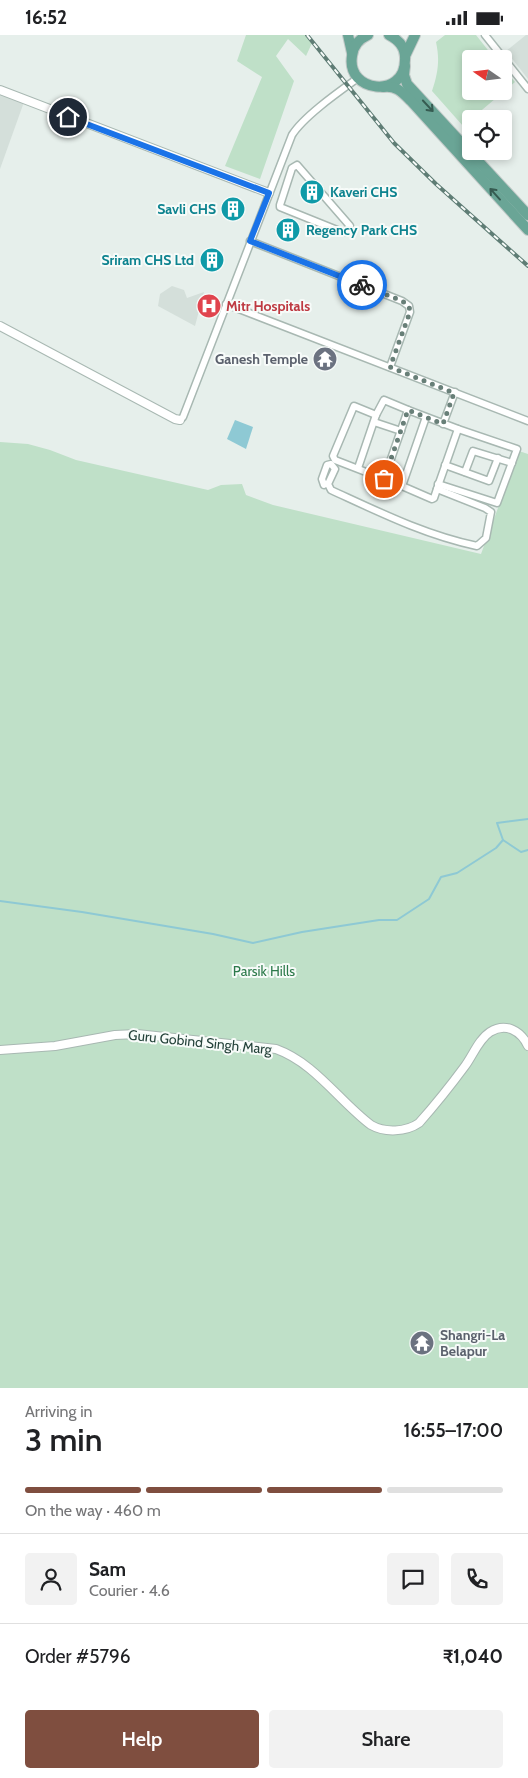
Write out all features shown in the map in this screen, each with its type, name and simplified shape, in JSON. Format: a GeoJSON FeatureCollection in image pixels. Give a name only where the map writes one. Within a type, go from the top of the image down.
{"type":"FeatureCollection","features":[{"type":"Feature","properties":{"kind":"main road"},"geometry":{"type":"LineString","coordinates":[[348,35],[353,69],[358,78],[372,86],[395,87],[411,101],[528,230]]}},
{"type":"Feature","properties":{"kind":"main road"},"geometry":{"type":"LineString","coordinates":[[352,53],[357,44],[368,35]]}},
{"type":"Feature","properties":{"kind":"main road"},"geometry":{"type":"LineString","coordinates":[[390,35],[398,41],[405,61],[404,75],[407,84],[528,215]]}},
{"type":"Feature","properties":{"kind":"main road"},"geometry":{"type":"LineString","coordinates":[[382,87],[397,80],[415,35]]}},
{"type":"Feature","properties":{"kind":"street"},"geometry":{"type":"LineString","coordinates":[[485,35],[528,89]]}},
{"type":"Feature","properties":{"kind":"street"},"geometry":{"type":"LineString","coordinates":[[0,326],[176,419],[183,417],[289,140],[295,130],[337,93],[358,78]]}},
{"type":"Feature","properties":{"kind":"street"},"geometry":{"type":"LineString","coordinates":[[0,90],[269,193]]}},
{"type":"Feature","properties":{"kind":"street"},"geometry":{"type":"LineString","coordinates":[[294,165],[350,226],[347,232],[344,232],[318,222],[280,207],[294,165]]}},
{"type":"Feature","properties":{"kind":"street"},"geometry":{"type":"LineString","coordinates":[[250,241],[402,301],[409,306],[410,312],[390,367]]}},
{"type":"Feature","properties":{"kind":"street"},"geometry":{"type":"LineString","coordinates":[[226,304],[528,421]]}},
{"type":"Feature","properties":{"kind":"street"},"geometry":{"type":"LineString","coordinates":[[443,424],[454,393]]}},
{"type":"Feature","properties":{"kind":"street"},"geometry":{"type":"LineString","coordinates":[[358,468],[375,418],[384,401],[443,424],[515,447],[517,451],[497,503],[438,487]]}},
{"type":"Feature","properties":{"kind":"street"},"geometry":{"type":"LineString","coordinates":[[401,431],[354,406],[332,456],[335,460],[432,499],[434,498],[458,429]]}},
{"type":"Feature","properties":{"kind":"street"},"geometry":{"type":"LineString","coordinates":[[384,479],[408,410]]}},
{"type":"Feature","properties":{"kind":"street"},"geometry":{"type":"LineString","coordinates":[[402,486],[426,417]]}},
{"type":"Feature","properties":{"kind":"street"},"geometry":{"type":"LineString","coordinates":[[465,472],[473,451],[512,463]]}},
{"type":"Feature","properties":{"kind":"street"},"geometry":{"type":"LineString","coordinates":[[445,465],[490,481],[498,458]]}},
{"type":"Feature","properties":{"kind":"street"},"geometry":{"type":"LineString","coordinates":[[324,485],[322,482],[327,465],[331,464],[335,469],[328,483],[331,489],[414,528],[443,538],[477,546],[484,541],[491,516],[489,509],[438,487]]}},
{"type":"Feature","properties":{"kind":"street","name":"Guru Gobind Singh Marg"},"geometry":{"type":"LineString","coordinates":[[0,1050],[55,1046],[115,1035],[137,1034],[276,1049],[303,1063],[371,1125],[380,1129],[391,1130],[410,1128],[419,1123],[489,1033],[502,1028],[513,1029],[523,1037],[528,1045]]}},
{"type":"Feature","properties":{"kind":"shaded area"},"geometry":{"type":"Polygon","coordinates":[[[528,35],[528,79],[512,59],[512,50],[507,50],[528,35]]]}},
{"type":"Feature","properties":{"kind":"shaded area"},"geometry":{"type":"Polygon","coordinates":[[[0,93],[24,102],[0,169],[0,93]]]}},
{"type":"Feature","properties":{"kind":"shaded area"},"geometry":{"type":"Polygon","coordinates":[[[172,286],[184,290],[187,298],[204,292],[195,326],[158,306],[160,294],[172,286]]]}},
{"type":"Feature","properties":{"kind":"green space"},"geometry":{"type":"Polygon","coordinates":[[[246,35],[306,35],[312,43],[306,56],[288,39],[276,56],[294,81],[260,179],[225,166],[262,77],[237,61],[246,35]]]}},
{"type":"Feature","properties":{"kind":"green space"},"geometry":{"type":"Polygon","coordinates":[[[445,35],[476,35],[488,50],[462,50],[462,100],[494,100],[482,110],[462,110],[462,125],[432,91],[438,67],[436,42],[445,35]]]}},
{"type":"Feature","properties":{"kind":"green space","name":"Parsik Hills"},"geometry":{"type":"Polygon","coordinates":[[[0,442],[28,444],[76,460],[208,490],[221,485],[242,484],[246,495],[273,505],[481,554],[519,451],[528,454],[528,1388],[0,1388],[0,442]]]}},
{"type":"Feature","properties":{"kind":"water"},"geometry":{"type":"Polygon","coordinates":[[[235,420],[253,427],[246,449],[227,439],[235,420]]]}},
{"type":"Feature","properties":{"kind":"waterway"},"geometry":{"type":"LineString","coordinates":[[0,901],[82,912],[213,934],[253,943],[302,932],[379,920],[397,920],[429,899],[441,877],[457,873],[496,848],[503,840],[497,823],[528,819]]}},
{"type":"Feature","properties":{"kind":"waterway"},"geometry":{"type":"LineString","coordinates":[[503,840],[521,852],[528,850]]}},
{"type":"Feature","properties":{"kind":"railway"},"geometry":{"type":"LineString","coordinates":[[307,35],[394,143],[436,184],[528,266]]}},
{"type":"Feature","properties":{"kind":"way so far"},"geometry":{"type":"LineString","coordinates":[[362,285],[402,301],[409,306],[410,312],[390,367],[454,393],[443,424],[408,410],[384,479]]}},
{"type":"Feature","properties":{"kind":"place","name":"Kaveri CHS"},"geometry":{"type":"Point","coordinates":[312,192]}},
{"type":"Feature","properties":{"kind":"place","name":"Savli CHS"},"geometry":{"type":"Point","coordinates":[233,209]}},
{"type":"Feature","properties":{"kind":"place","name":"Regency Park CHS"},"geometry":{"type":"Point","coordinates":[288,230]}},
{"type":"Feature","properties":{"kind":"place","name":"Sriram CHS Ltd"},"geometry":{"type":"Point","coordinates":[212,260]}},
{"type":"Feature","properties":{"kind":"place","name":"Mitr Hospitals"},"geometry":{"type":"Point","coordinates":[209,306]}},
{"type":"Feature","properties":{"kind":"place","name":"Ganesh Temple"},"geometry":{"type":"Point","coordinates":[325,359]}},
{"type":"Feature","properties":{"kind":"place","name":"Shangri-La Belapur"},"geometry":{"type":"Point","coordinates":[422,1343]}},
{"type":"Feature","properties":{"kind":"route"},"geometry":{"type":"LineString","coordinates":[[68,117],[269,193],[250,241],[362,285]]}}]}
